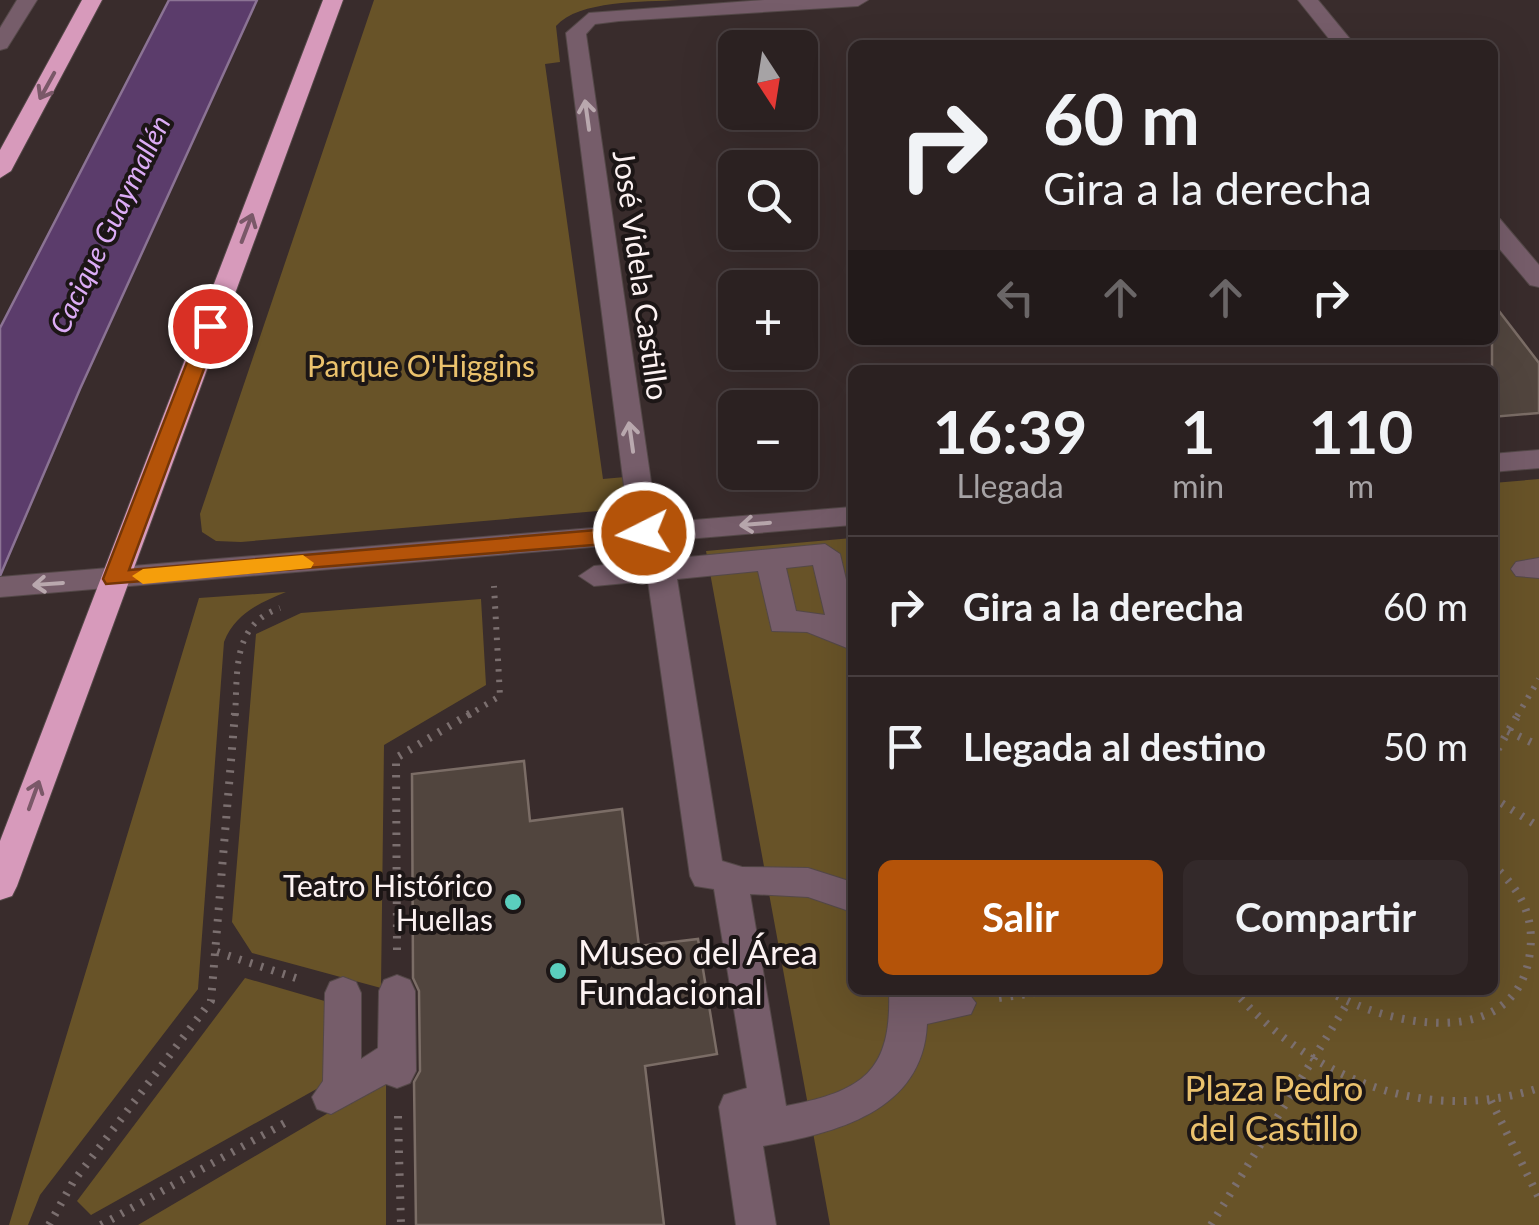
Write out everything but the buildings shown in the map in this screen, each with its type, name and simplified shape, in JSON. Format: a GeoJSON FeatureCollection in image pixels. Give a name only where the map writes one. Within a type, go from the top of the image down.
{"type":"FeatureCollection","features":[{"type":"Feature","properties":{"kind":"highway"},"geometry":{"type":"LineString","coordinates":[[0,171],[92,0]]}},
{"type":"Feature","properties":{"kind":"highway"},"geometry":{"type":"LineString","coordinates":[[0,886],[333,0]]}},
{"type":"Feature","properties":{"kind":"street"},"geometry":{"type":"LineString","coordinates":[[2,37],[27,0]]}},
{"type":"Feature","properties":{"kind":"street","name":"José Videla Castillo"},"geometry":{"type":"LineString","coordinates":[[730,882],[729,874],[707,876],[641,558],[577,42],[580,25],[589,19],[858,0]]}},
{"type":"Feature","properties":{"kind":"street"},"geometry":{"type":"LineString","coordinates":[[1308,0],[1341,40]]}},
{"type":"Feature","properties":{"kind":"street"},"geometry":{"type":"LineString","coordinates":[[1498,231],[1539,280]]}},
{"type":"Feature","properties":{"kind":"street"},"geometry":{"type":"LineString","coordinates":[[1498,462],[1539,459]]}},
{"type":"Feature","properties":{"kind":"street"},"geometry":{"type":"LineString","coordinates":[[594,576],[641,558],[848,517]]}},
{"type":"Feature","properties":{"kind":"street"},"geometry":{"type":"LineString","coordinates":[[0,587],[114,579],[641,558],[770,559],[825,554],[848,625],[784,623],[770,559]]}},
{"type":"Feature","properties":{"kind":"street"},"geometry":{"type":"LineString","coordinates":[[756,1225],[738,1108],[769,1102],[730,882],[783,878],[814,883],[848,896]]}},
{"type":"Feature","properties":{"kind":"street"},"geometry":{"type":"LineString","coordinates":[[336,991],[397,1000],[397,1064],[336,1094],[336,991]]}},
{"type":"Feature","properties":{"kind":"street"},"geometry":{"type":"LineString","coordinates":[[742,1132],[810,1120],[864,1102],[889,1082],[905,1060],[912,1035],[909,1000],[958,1003]]}},
{"type":"Feature","properties":{"kind":"path"},"geometry":{"type":"LineString","coordinates":[[476,587],[510,584]]}},
{"type":"Feature","properties":{"kind":"path"},"geometry":{"type":"LineString","coordinates":[[397,1000],[396,758],[500,696],[494,586]]}},
{"type":"Feature","properties":{"kind":"path"},"geometry":{"type":"LineString","coordinates":[[49,1225],[73,1182],[211,1001],[242,633],[256,618],[288,605]]}},
{"type":"Feature","properties":{"kind":"path"},"geometry":{"type":"LineString","coordinates":[[1498,748],[1539,679]]}},
{"type":"Feature","properties":{"kind":"path"},"geometry":{"type":"LineString","coordinates":[[1508,731],[1539,746]]}},
{"type":"Feature","properties":{"kind":"path"},"geometry":{"type":"LineString","coordinates":[[1498,801],[1539,827]]}},
{"type":"Feature","properties":{"kind":"path"},"geometry":{"type":"LineString","coordinates":[[1334,995],[1384,1020],[1435,1028],[1484,1020],[1518,997],[1536,963],[1537,943],[1518,892],[1498,870]]}},
{"type":"Feature","properties":{"kind":"path"},"geometry":{"type":"LineString","coordinates":[[218,952],[336,991]]}},
{"type":"Feature","properties":{"kind":"path"},"geometry":{"type":"LineString","coordinates":[[958,1003],[1018,995]]}},
{"type":"Feature","properties":{"kind":"path"},"geometry":{"type":"LineString","coordinates":[[1238,995],[1271,1032],[1312,1060],[1396,1095],[1444,1102],[1490,1101],[1539,1088]]}},
{"type":"Feature","properties":{"kind":"path"},"geometry":{"type":"LineString","coordinates":[[1211,1225],[1347,1004]]}},
{"type":"Feature","properties":{"kind":"path"},"geometry":{"type":"LineString","coordinates":[[397,1064],[400,1225]]}},
{"type":"Feature","properties":{"kind":"path"},"geometry":{"type":"LineString","coordinates":[[100,1225],[336,1094]]}},
{"type":"Feature","properties":{"kind":"path"},"geometry":{"type":"LineString","coordinates":[[1490,1101],[1539,1198]]}},
{"type":"Feature","properties":{"kind":"green space","name":"Parque O'Higgins"},"geometry":{"type":"Polygon","coordinates":[[[374,0],[679,0],[613,4],[580,11],[556,26],[560,62],[545,64],[603,479],[625,477],[628,500],[621,509],[241,542],[216,541],[202,532],[200,514],[374,0]]]}},
{"type":"Feature","properties":{"kind":"green space","name":"Plaza Pedro del Castillo"},"geometry":{"type":"Polygon","coordinates":[[[1539,479],[1539,1225],[830,1225],[706,551],[848,538],[848,995],[1498,995],[1498,483],[1539,479]]]}},
{"type":"Feature","properties":{"kind":"green space"},"geometry":{"type":"Polygon","coordinates":[[[286,592],[241,617],[224,642],[198,989],[40,1195],[28,1225],[9,1225],[199,598],[286,592]]]}},
{"type":"Feature","properties":{"kind":"green space"},"geometry":{"type":"Polygon","coordinates":[[[481,599],[486,685],[384,745],[381,988],[252,953],[232,922],[256,634],[301,613],[481,599]]]}},
{"type":"Feature","properties":{"kind":"green space"},"geometry":{"type":"Polygon","coordinates":[[[245,978],[328,1002],[329,1082],[91,1215],[77,1201],[245,978]]]}},
{"type":"Feature","properties":{"kind":"green space"},"geometry":{"type":"Polygon","coordinates":[[[386,1079],[386,1225],[138,1225],[386,1079]]]}},
{"type":"Feature","properties":{"kind":"water","name":"Cacique Guaymallén"},"geometry":{"type":"Polygon","coordinates":[[[169,0],[257,0],[80,389],[0,576],[0,328],[169,0]]]}},
{"type":"Feature","properties":{"kind":"slow traffic"},"geometry":{"type":"LineString","coordinates":[[143,576],[303,563]]}},
{"type":"Feature","properties":{"kind":"place","name":"Teatro Histórico Huellas"},"geometry":{"type":"Point","coordinates":[513,902]}},
{"type":"Feature","properties":{"kind":"place","name":"Museo del Área Fundacional"},"geometry":{"type":"Point","coordinates":[558,971]}},
{"type":"Feature","properties":{"kind":"route"},"geometry":{"type":"LineString","coordinates":[[210,326],[114,579],[644,533]]}}]}
